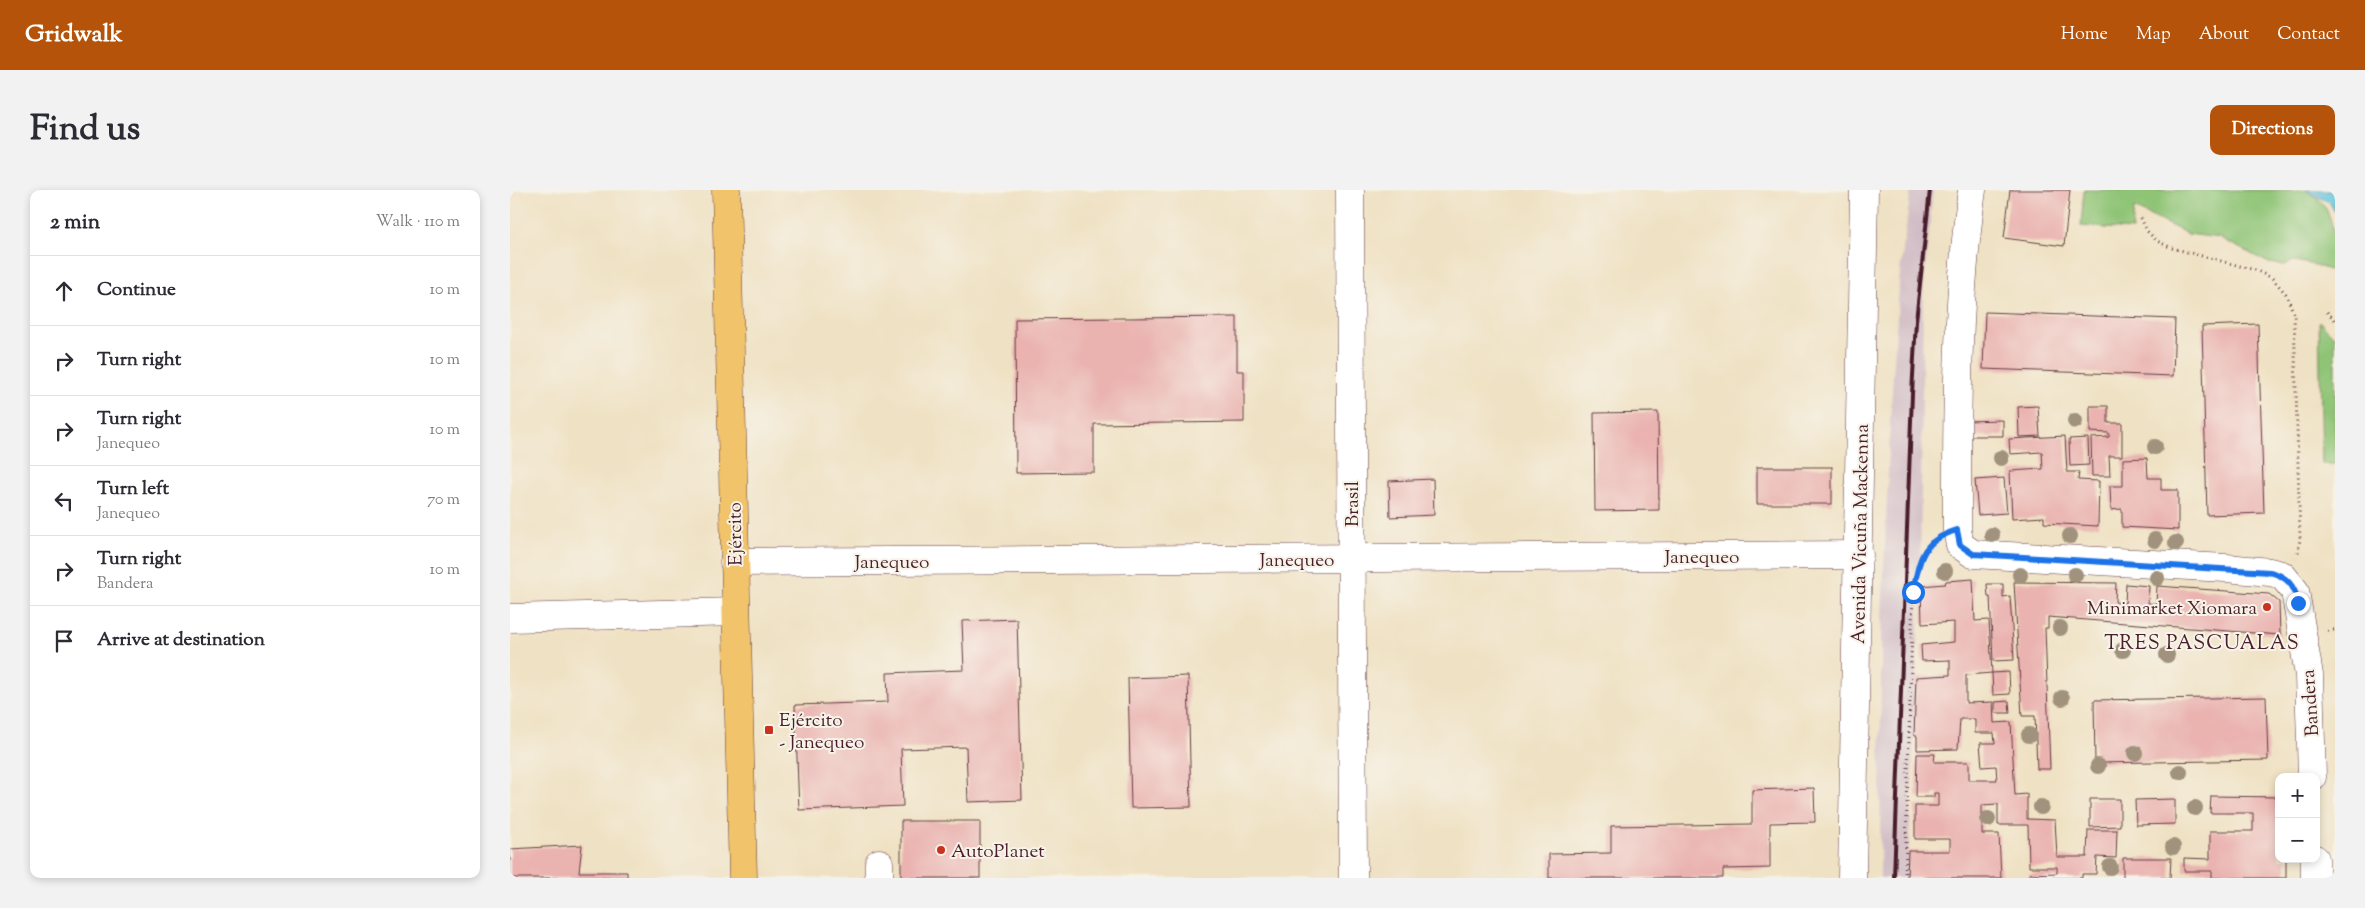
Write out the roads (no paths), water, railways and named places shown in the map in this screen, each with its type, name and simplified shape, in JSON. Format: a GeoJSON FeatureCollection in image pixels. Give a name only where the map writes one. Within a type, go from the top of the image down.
{"type":"FeatureCollection","features":[{"type":"Feature","properties":{"kind":"main road","name":"Ejército"},"geometry":{"type":"LineString","coordinates":[[726,190],[743,878]]}},
{"type":"Feature","properties":{"kind":"street","name":"Brasil"},"geometry":{"type":"LineString","coordinates":[[1350,190],[1353,878]]}},
{"type":"Feature","properties":{"kind":"street","name":"Avenida Vicuña Mackenna"},"geometry":{"type":"LineString","coordinates":[[1852,878],[1864,190]]}},
{"type":"Feature","properties":{"kind":"street","name":"Bandera"},"geometry":{"type":"LineString","coordinates":[[1972,190],[1964,254],[1956,377],[1957,530],[1960,545],[1973,554],[2226,568],[2270,572],[2286,579],[2295,590],[2309,675],[2312,773]]}},
{"type":"Feature","properties":{"kind":"street","name":"Janequeo"},"geometry":{"type":"LineString","coordinates":[[734,562],[1859,555]]}},
{"type":"Feature","properties":{"kind":"street"},"geometry":{"type":"LineString","coordinates":[[510,618],[736,612]]}},
{"type":"Feature","properties":{"kind":"street"},"geometry":{"type":"LineString","coordinates":[[2314,863],[2315,878]]}},
{"type":"Feature","properties":{"kind":"water"},"geometry":{"type":"Polygon","coordinates":[[[2305,190],[2335,190],[2335,212],[2329,202],[2305,190]]]}},
{"type":"Feature","properties":{"kind":"railway"},"geometry":{"type":"LineString","coordinates":[[1894,878],[1912,394],[1916,321],[1930,190]]}},
{"type":"Feature","properties":{"kind":"place","name":"Minimarket Xiomara"},"geometry":{"type":"Point","coordinates":[2267,607]}},
{"type":"Feature","properties":{"kind":"place","name":"Ejército - Janequeo"},"geometry":{"type":"Point","coordinates":[769,730]}},
{"type":"Feature","properties":{"kind":"place","name":"AutoPlanet"},"geometry":{"type":"Point","coordinates":[941,850]}},
{"type":"Feature","properties":{"kind":"district","name":"TRES PASCUALAS"},"geometry":{"type":"Point","coordinates":[2202,642]}}]}
